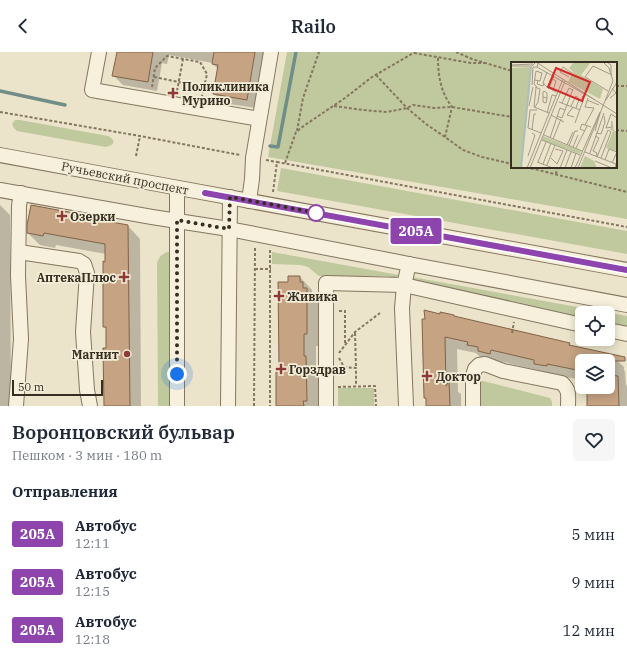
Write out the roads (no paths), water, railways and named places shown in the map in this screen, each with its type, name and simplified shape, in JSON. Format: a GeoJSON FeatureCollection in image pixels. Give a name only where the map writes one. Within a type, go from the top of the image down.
{"type":"FeatureCollection","features":[{"type":"Feature","properties":{"kind":"street"},"geometry":{"type":"LineString","coordinates":[[100,52],[92,90],[259,119]]}},
{"type":"Feature","properties":{"kind":"street"},"geometry":{"type":"LineString","coordinates":[[249,201],[253,158],[270,52]]}},
{"type":"Feature","properties":{"kind":"street","name":"Ручьевский проспект"},"geometry":{"type":"LineString","coordinates":[[0,155],[627,270]]}},
{"type":"Feature","properties":{"kind":"street"},"geometry":{"type":"LineString","coordinates":[[176,188],[177,406]]}},
{"type":"Feature","properties":{"kind":"street"},"geometry":{"type":"LineString","coordinates":[[0,190],[229,229],[627,305]]}},
{"type":"Feature","properties":{"kind":"street"},"geometry":{"type":"LineString","coordinates":[[16,406],[21,338],[18,276],[19,206],[21,193]]}},
{"type":"Feature","properties":{"kind":"street"},"geometry":{"type":"LineString","coordinates":[[228,406],[230,197]]}},
{"type":"Feature","properties":{"kind":"street"},"geometry":{"type":"LineString","coordinates":[[19,252],[80,261],[84,264],[87,273],[83,332],[87,390],[90,406]]}},
{"type":"Feature","properties":{"kind":"street"},"geometry":{"type":"LineString","coordinates":[[406,406],[402,308],[404,286],[409,264]]}},
{"type":"Feature","properties":{"kind":"street"},"geometry":{"type":"LineString","coordinates":[[326,406],[326,283],[404,286],[575,323]]}},
{"type":"Feature","properties":{"kind":"street"},"geometry":{"type":"LineString","coordinates":[[615,331],[627,334]]}},
{"type":"Feature","properties":{"kind":"street"},"geometry":{"type":"LineString","coordinates":[[473,406],[473,376],[475,369],[479,365],[485,364],[503,371],[562,383],[567,388],[568,406]]}},
{"type":"Feature","properties":{"kind":"waterway"},"geometry":{"type":"LineString","coordinates":[[270,146],[278,147],[296,52]]}},
{"type":"Feature","properties":{"kind":"waterway"},"geometry":{"type":"LineString","coordinates":[[0,91],[65,105]]}},
{"type":"Feature","properties":{"kind":"place","name":"Поликлиника Мурино"},"geometry":{"type":"Point","coordinates":[173,93]}},
{"type":"Feature","properties":{"kind":"place","name":"Озерки"},"geometry":{"type":"Point","coordinates":[62,216]}},
{"type":"Feature","properties":{"kind":"place","name":"АптекаПлюс"},"geometry":{"type":"Point","coordinates":[124,277]}},
{"type":"Feature","properties":{"kind":"place","name":"Живика"},"geometry":{"type":"Point","coordinates":[279,296]}},
{"type":"Feature","properties":{"kind":"place","name":"Магнит"},"geometry":{"type":"Point","coordinates":[127,354]}},
{"type":"Feature","properties":{"kind":"place","name":"Горздрав"},"geometry":{"type":"Point","coordinates":[281,369]}},
{"type":"Feature","properties":{"kind":"place","name":"Доктор"},"geometry":{"type":"Point","coordinates":[427,376]}}]}
